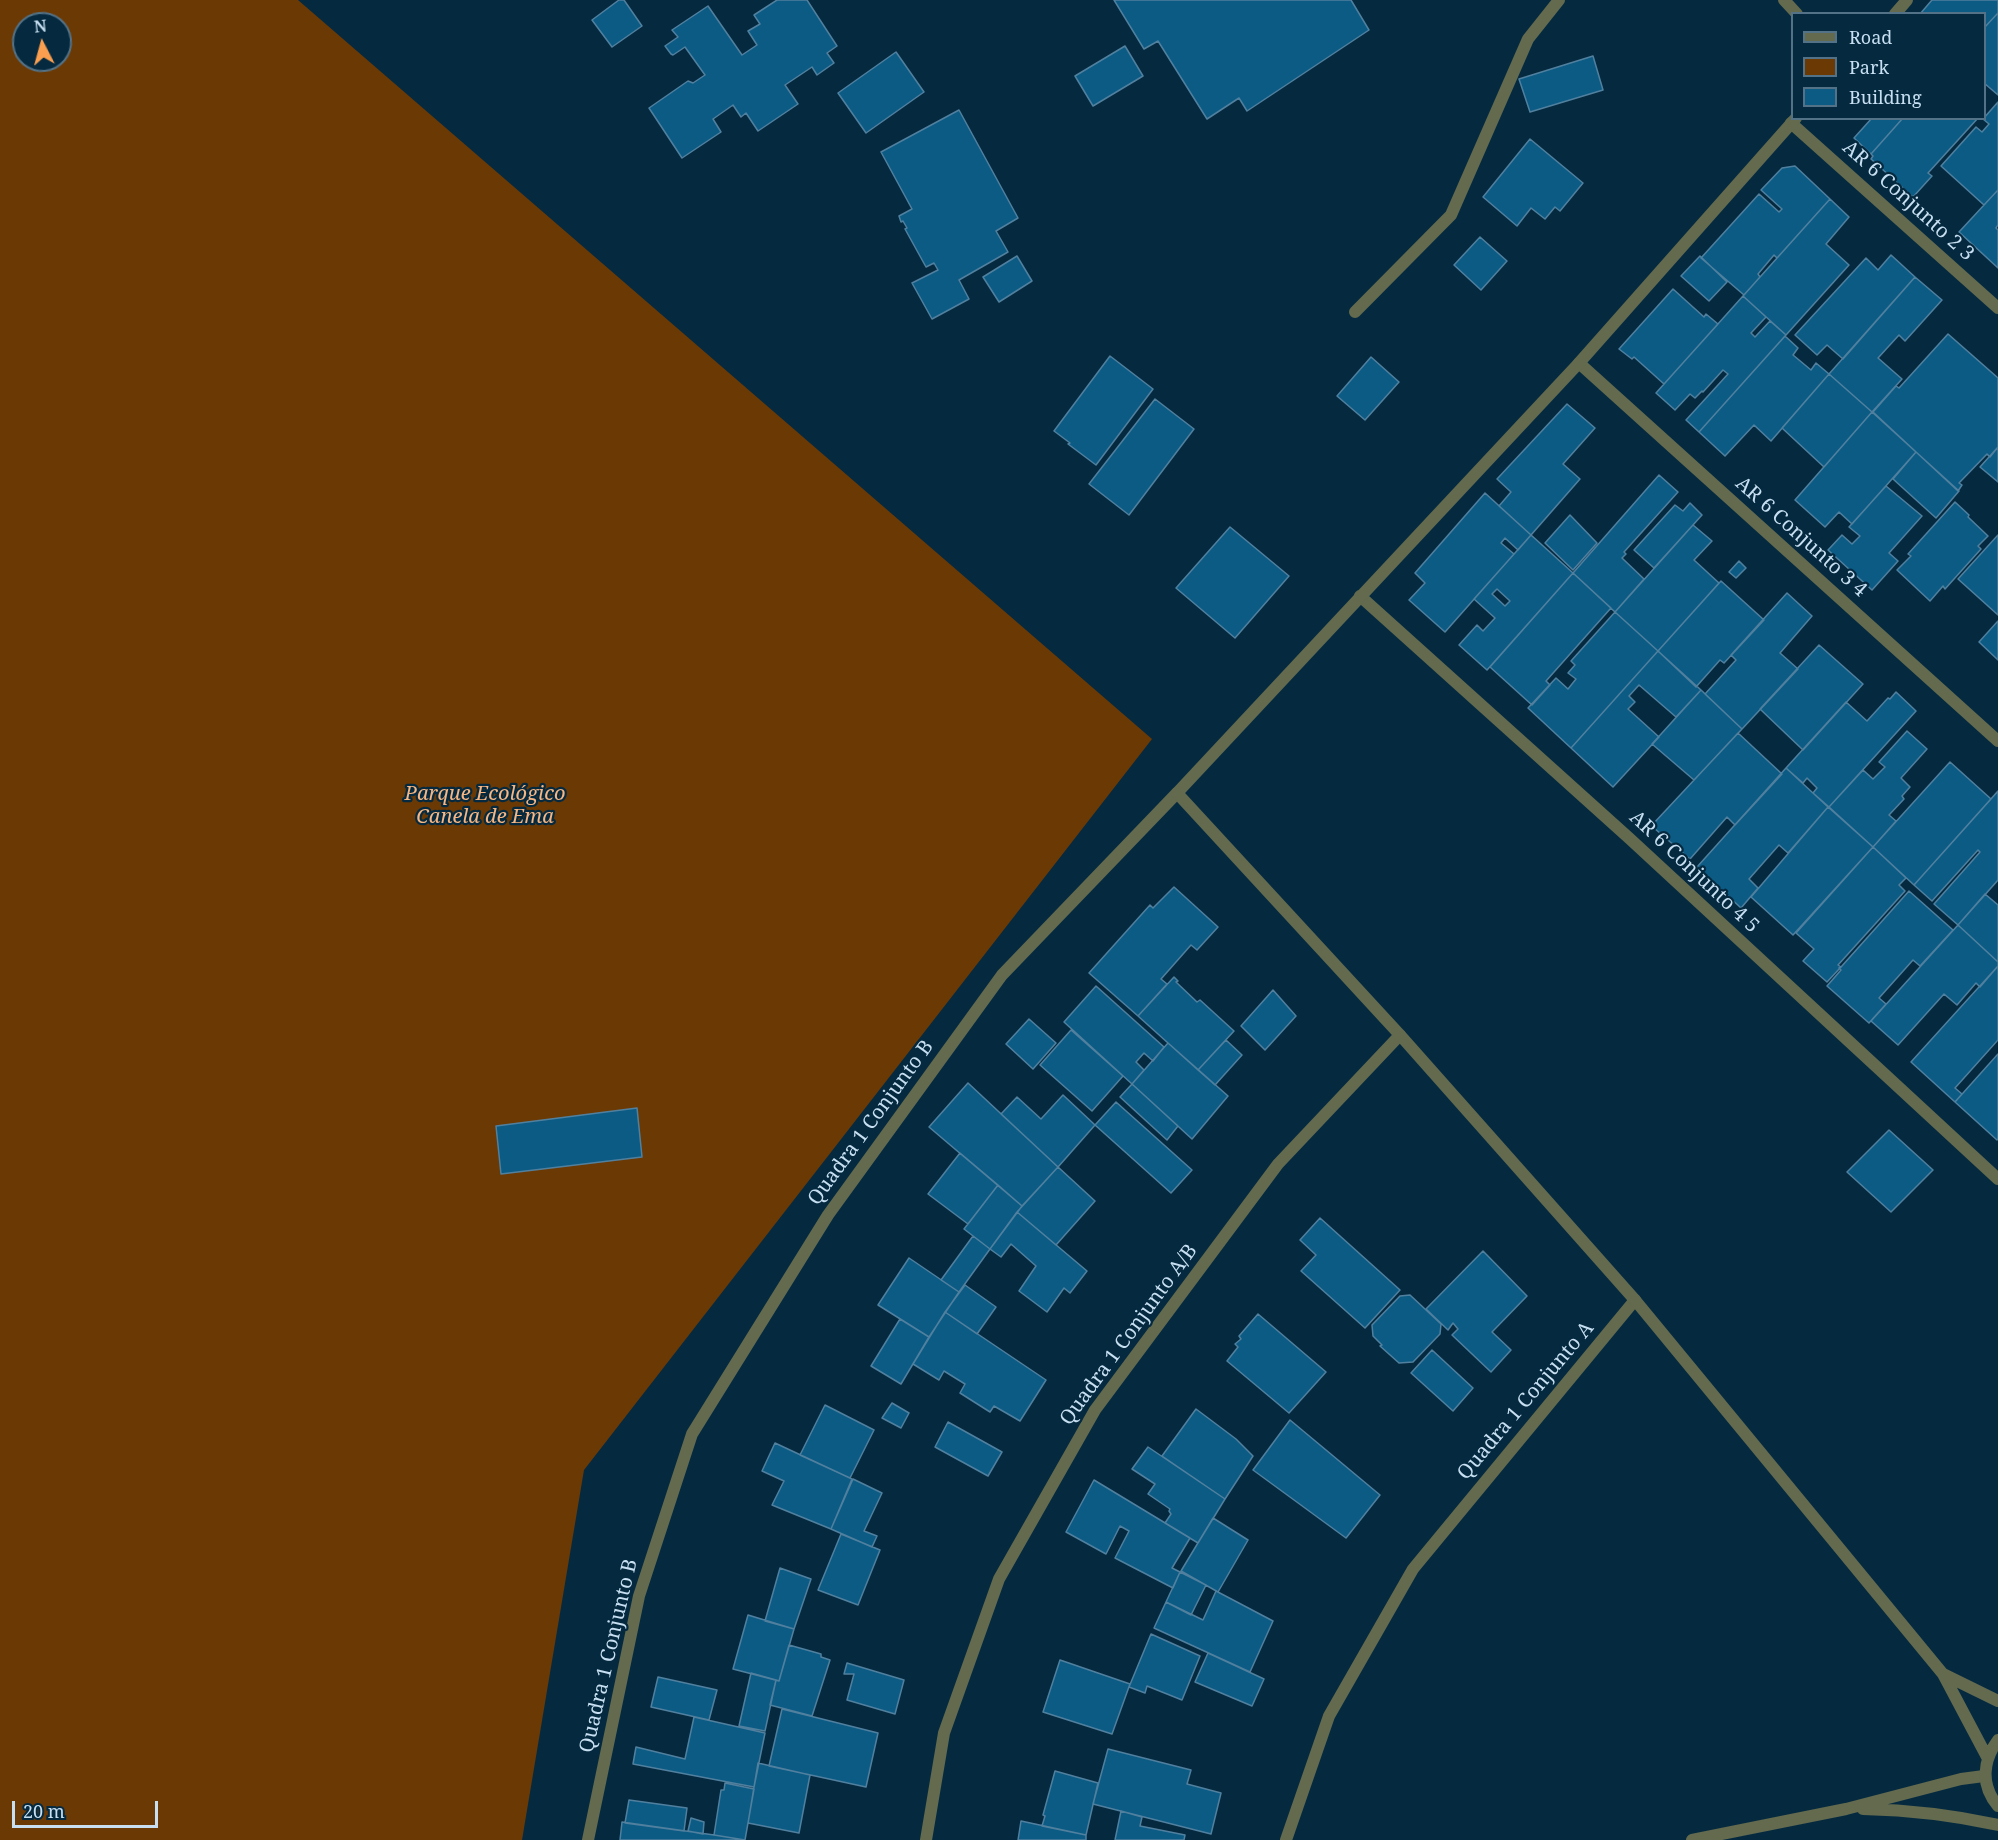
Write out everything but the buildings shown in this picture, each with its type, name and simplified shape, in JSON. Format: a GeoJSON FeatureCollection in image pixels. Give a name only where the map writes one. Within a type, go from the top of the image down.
{"type":"FeatureCollection","features":[{"type":"Feature","properties":{"kind":"street"},"geometry":{"type":"LineString","coordinates":[[1355,312],[1451,215],[1528,39],[1559,0]]}},
{"type":"Feature","properties":{"kind":"street"},"geometry":{"type":"LineString","coordinates":[[1784,0],[1795,12]]}},
{"type":"Feature","properties":{"kind":"street"},"geometry":{"type":"LineString","coordinates":[[1897,12],[1907,0]]}},
{"type":"Feature","properties":{"kind":"street","name":"AR 6 Conjunto 2 3"},"geometry":{"type":"LineString","coordinates":[[1793,121],[1998,308]]}},
{"type":"Feature","properties":{"kind":"street","name":"Quadra 1 Conjunto B"},"geometry":{"type":"LineString","coordinates":[[588,1840],[639,1596],[692,1434],[828,1215],[1002,975],[1177,793],[1579,363],[1793,121]]}},
{"type":"Feature","properties":{"kind":"street","name":"AR 6 Conjunto 3 4"},"geometry":{"type":"LineString","coordinates":[[1579,363],[1998,741]]}},
{"type":"Feature","properties":{"kind":"street","name":"AR 6 Conjunto 4 5"},"geometry":{"type":"LineString","coordinates":[[1360,596],[1629,838],[1998,1179]]}},
{"type":"Feature","properties":{"kind":"street"},"geometry":{"type":"LineString","coordinates":[[1177,793],[1400,1035],[1635,1300],[1943,1674],[1987,1757]]}},
{"type":"Feature","properties":{"kind":"street","name":"Quadra 1 Conjunto A/B"},"geometry":{"type":"LineString","coordinates":[[926,1840],[944,1734],[999,1579],[1095,1410],[1278,1164],[1400,1035]]}},
{"type":"Feature","properties":{"kind":"street","name":"Quadra 1 Conjunto A"},"geometry":{"type":"LineString","coordinates":[[1286,1840],[1329,1716],[1413,1569],[1635,1300]]}},
{"type":"Feature","properties":{"kind":"street"},"geometry":{"type":"LineString","coordinates":[[1943,1674],[1998,1701]]}},
{"type":"Feature","properties":{"kind":"street"},"geometry":{"type":"LineString","coordinates":[[1998,1740],[1987,1757],[1984,1776],[1992,1799],[1998,1806]]}},
{"type":"Feature","properties":{"kind":"street"},"geometry":{"type":"LineString","coordinates":[[1692,1840],[1846,1809],[1961,1779],[1984,1776]]}},
{"type":"Feature","properties":{"kind":"street"},"geometry":{"type":"LineString","coordinates":[[1846,1809],[1901,1810],[1998,1825]]}},
{"type":"Feature","properties":{"kind":"green space","name":"Parque Ecológico Canela de Ema"},"geometry":{"type":"Polygon","coordinates":[[[0,0],[298,0],[1152,739],[584,1470],[522,1840],[0,1840],[0,0]]]}}]}
